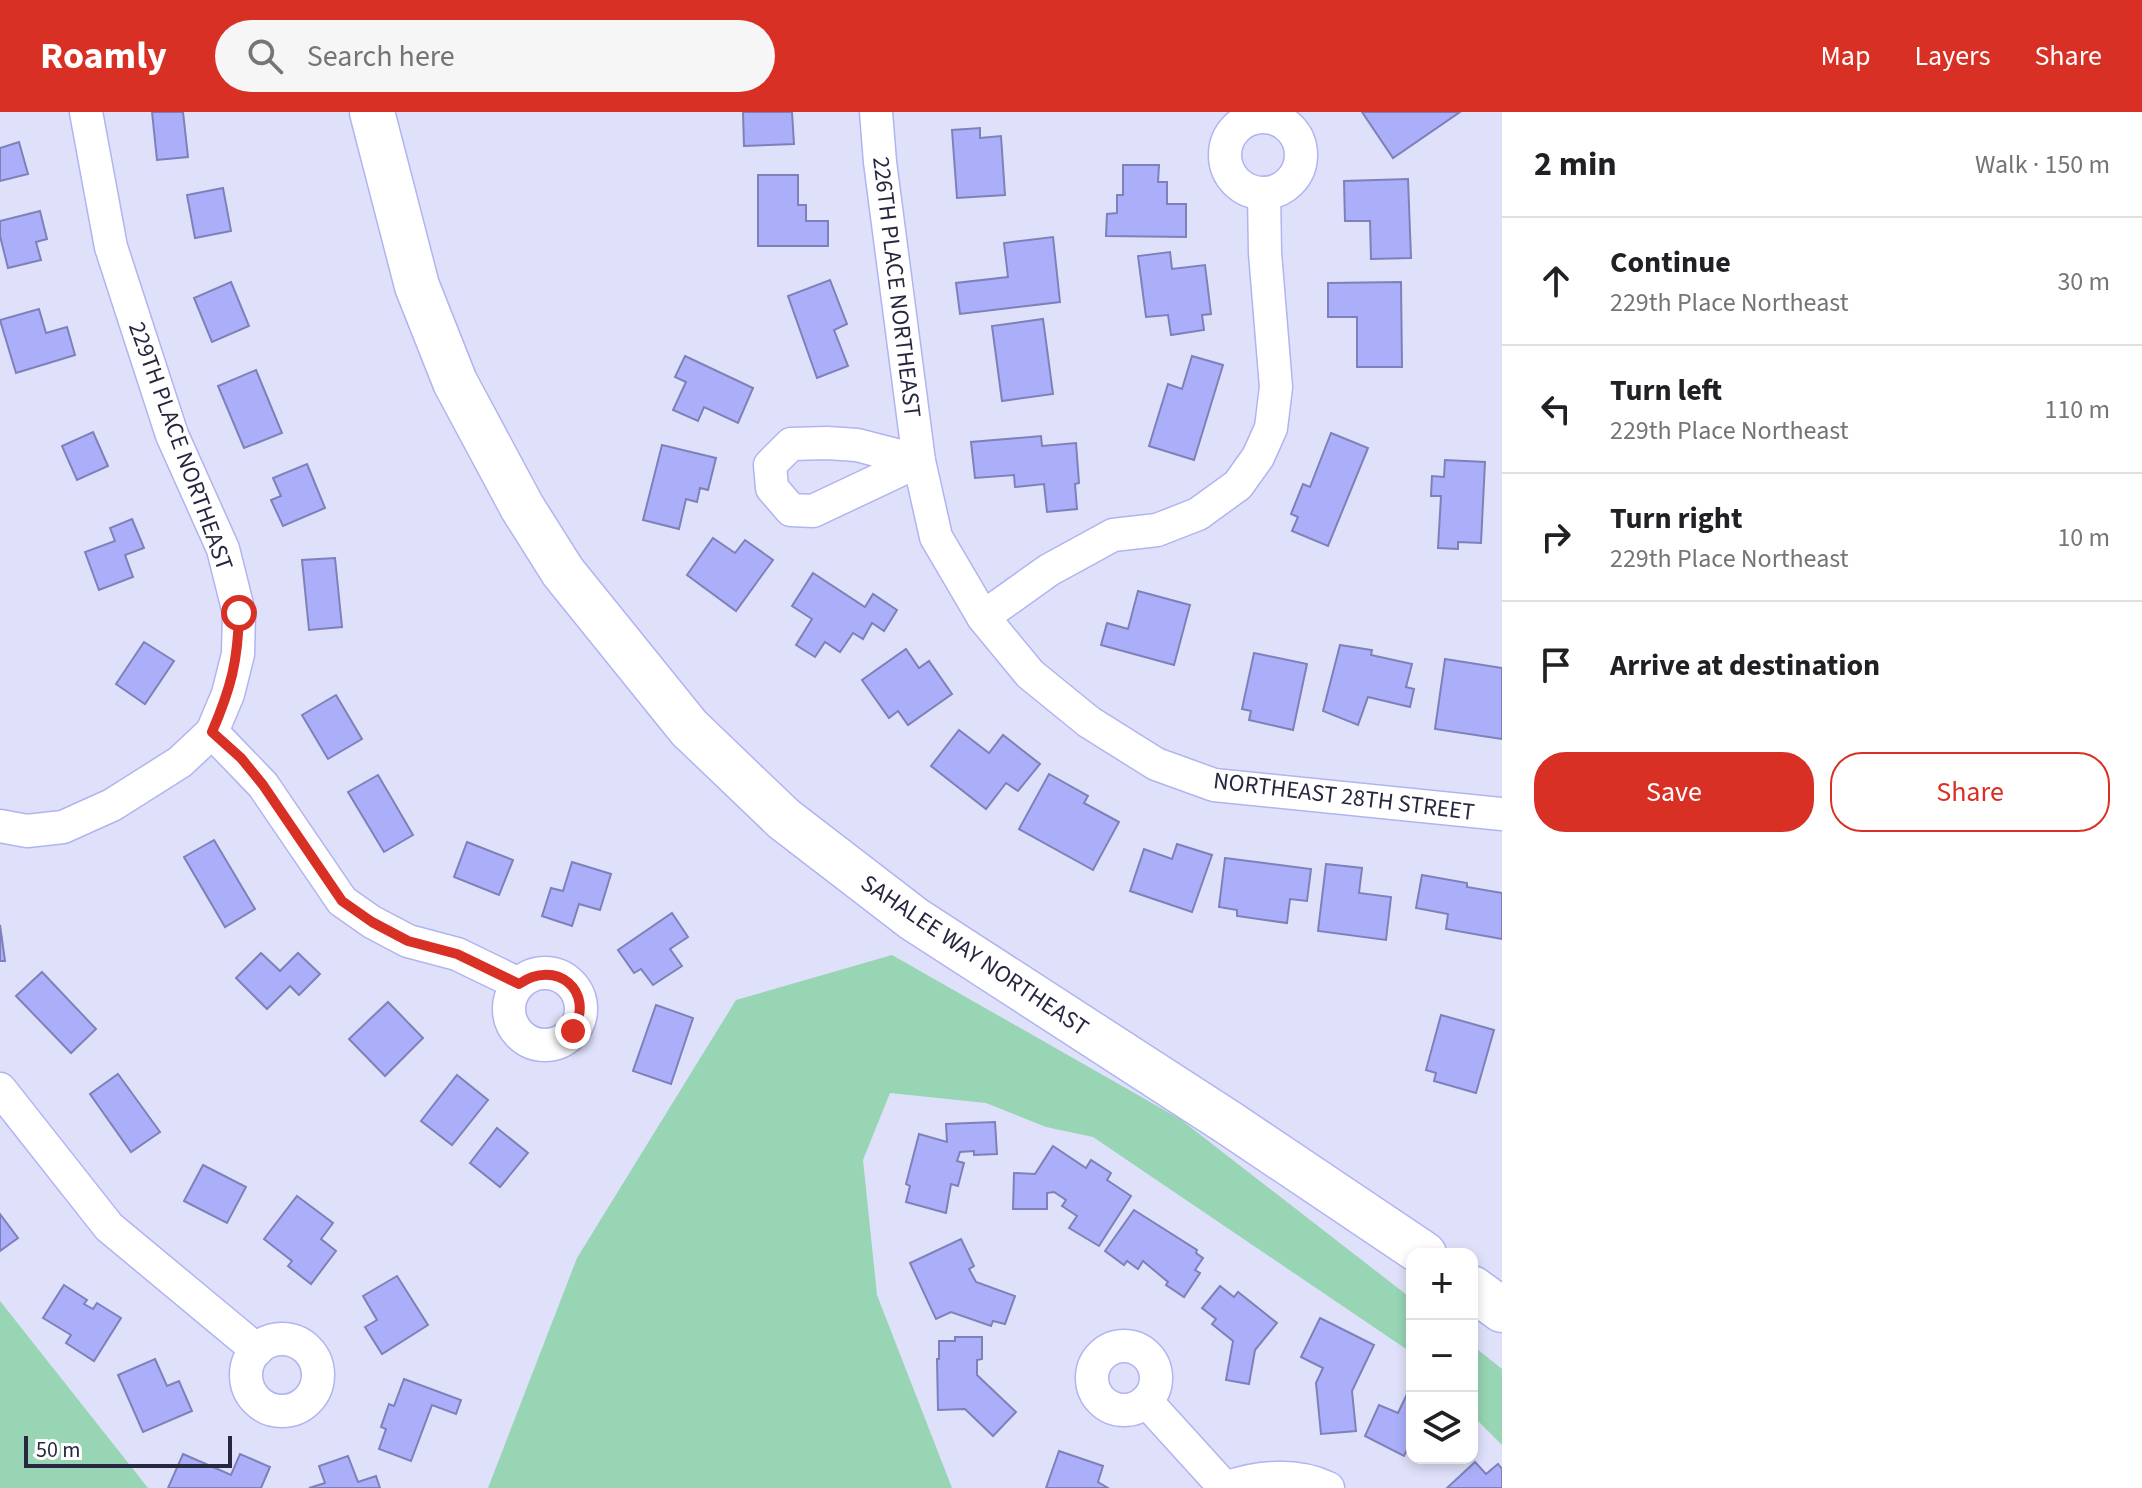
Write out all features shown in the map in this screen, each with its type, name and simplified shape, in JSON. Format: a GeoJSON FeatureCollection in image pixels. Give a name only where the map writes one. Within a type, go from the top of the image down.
{"type":"FeatureCollection","features":[{"type":"Feature","properties":{"kind":"main road","name":"SAHALEE WAY NORTHEAST"},"geometry":{"type":"LineString","coordinates":[[372,112],[417,286],[455,382],[522,507],[563,572],[689,728],[784,819],[914,919],[1415,1248]]}},
{"type":"Feature","properties":{"kind":"main road"},"geometry":{"type":"LineString","coordinates":[[1478,1292],[1502,1310]]}},
{"type":"Feature","properties":{"kind":"street","name":"229TH PLACE NORTHEAST"},"geometry":{"type":"LineString","coordinates":[[0,826],[27,831],[63,827],[100,810],[180,762],[212,732],[228,694],[238,654],[239,613],[223,549],[172,435],[111,247],[86,112]]}},
{"type":"Feature","properties":{"kind":"street","name":"226TH PLACE NORTHEAST"},"geometry":{"type":"LineString","coordinates":[[876,112],[919,461]]}},
{"type":"Feature","properties":{"kind":"street"},"geometry":{"type":"LineString","coordinates":[[983,617],[1049,570],[1113,535],[1157,530],[1198,514],[1238,485],[1258,457],[1271,428],[1276,387],[1265,253],[1264,193]]}},
{"type":"Feature","properties":{"kind":"street","name":"NORTHEAST 28TH STREET"},"geometry":{"type":"LineString","coordinates":[[919,461],[936,537],[983,617],[1030,674],[1089,722],[1156,764],[1214,785],[1502,814]]}},
{"type":"Feature","properties":{"kind":"street"},"geometry":{"type":"LineString","coordinates":[[212,732],[241,758],[263,785],[342,901],[372,922],[408,941],[457,954],[519,984]]}},
{"type":"Feature","properties":{"kind":"street"},"geometry":{"type":"LineString","coordinates":[[0,1089],[109,1227],[257,1350]]}},
{"type":"Feature","properties":{"kind":"street"},"geometry":{"type":"LineString","coordinates":[[1146,1401],[1225,1488],[1243,1481],[1280,1477],[1320,1484]]}},
{"type":"Feature","properties":{"kind":"green space"},"geometry":{"type":"Polygon","coordinates":[[[892,955],[1180,1119],[1406,1294],[1406,1349],[1093,1137],[1046,1127],[986,1103],[890,1093],[863,1160],[877,1295],[952,1488],[488,1488],[577,1258],[736,1000],[892,955]]]}},
{"type":"Feature","properties":{"kind":"green space"},"geometry":{"type":"Polygon","coordinates":[[[0,1301],[148,1488],[0,1488],[0,1301]]]}},
{"type":"Feature","properties":{"kind":"green space"},"geometry":{"type":"Polygon","coordinates":[[[1478,1350],[1502,1369],[1502,1445],[1478,1421],[1478,1350]]]}},
{"type":"Feature","properties":{"kind":"building"},"geometry":{"type":"Polygon","coordinates":[[[152,112],[183,112],[188,157],[157,160],[152,112]]]}},
{"type":"Feature","properties":{"kind":"building"},"geometry":{"type":"Polygon","coordinates":[[[743,112],[792,112],[794,144],[744,146],[743,112]]]}},
{"type":"Feature","properties":{"kind":"building"},"geometry":{"type":"Polygon","coordinates":[[[1362,112],[1460,112],[1393,158],[1362,112]]]}},
{"type":"Feature","properties":{"kind":"building"},"geometry":{"type":"Polygon","coordinates":[[[980,128],[980,138],[1001,136],[1005,195],[957,198],[952,130],[980,128]]]}},
{"type":"Feature","properties":{"kind":"building"},"geometry":{"type":"Polygon","coordinates":[[[19,142],[28,174],[0,181],[0,148],[19,142]]]}},
{"type":"Feature","properties":{"kind":"building"},"geometry":{"type":"Polygon","coordinates":[[[1123,165],[1159,165],[1158,182],[1167,182],[1167,204],[1186,204],[1186,237],[1106,236],[1107,214],[1117,213],[1117,195],[1123,195],[1123,165]]]}},
{"type":"Feature","properties":{"kind":"building"},"geometry":{"type":"Polygon","coordinates":[[[758,175],[798,175],[798,205],[806,205],[806,221],[828,221],[828,246],[758,246],[758,175]]]}},
{"type":"Feature","properties":{"kind":"building"},"geometry":{"type":"Polygon","coordinates":[[[1408,179],[1411,258],[1371,259],[1370,221],[1345,221],[1344,181],[1408,179]]]}},
{"type":"Feature","properties":{"kind":"building"},"geometry":{"type":"Polygon","coordinates":[[[223,188],[231,231],[195,238],[187,195],[223,188]]]}},
{"type":"Feature","properties":{"kind":"building"},"geometry":{"type":"Polygon","coordinates":[[[40,211],[47,239],[36,242],[41,260],[8,268],[0,236],[0,221],[40,211]]]}},
{"type":"Feature","properties":{"kind":"building"},"geometry":{"type":"Polygon","coordinates":[[[1053,237],[1060,302],[960,314],[956,283],[1008,277],[1004,243],[1053,237]]]}},
{"type":"Feature","properties":{"kind":"building"},"geometry":{"type":"Polygon","coordinates":[[[1170,252],[1172,269],[1205,265],[1211,314],[1202,315],[1204,330],[1171,335],[1168,315],[1146,317],[1138,256],[1170,252]]]}},
{"type":"Feature","properties":{"kind":"building"},"geometry":{"type":"Polygon","coordinates":[[[830,280],[847,324],[834,330],[848,366],[817,378],[788,296],[830,280]]]}},
{"type":"Feature","properties":{"kind":"building"},"geometry":{"type":"Polygon","coordinates":[[[231,282],[249,326],[212,342],[194,298],[231,282]]]}},
{"type":"Feature","properties":{"kind":"building"},"geometry":{"type":"Polygon","coordinates":[[[1401,282],[1402,367],[1357,367],[1357,317],[1328,317],[1328,283],[1401,282]]]}},
{"type":"Feature","properties":{"kind":"building"},"geometry":{"type":"Polygon","coordinates":[[[39,309],[46,333],[67,327],[75,355],[16,373],[0,320],[39,309]]]}},
{"type":"Feature","properties":{"kind":"building"},"geometry":{"type":"Polygon","coordinates":[[[1043,319],[1053,394],[1002,401],[992,326],[1043,319]]]}},
{"type":"Feature","properties":{"kind":"building"},"geometry":{"type":"Polygon","coordinates":[[[685,356],[753,388],[738,423],[704,407],[698,421],[673,410],[686,382],[675,377],[685,356]]]}},
{"type":"Feature","properties":{"kind":"building"},"geometry":{"type":"Polygon","coordinates":[[[1192,356],[1223,365],[1194,460],[1149,446],[1168,384],[1182,389],[1192,356]]]}},
{"type":"Feature","properties":{"kind":"building"},"geometry":{"type":"Polygon","coordinates":[[[256,370],[282,433],[244,448],[218,386],[256,370]]]}},
{"type":"Feature","properties":{"kind":"building"},"geometry":{"type":"Polygon","coordinates":[[[93,432],[108,466],[77,480],[62,446],[93,432]]]}},
{"type":"Feature","properties":{"kind":"building"},"geometry":{"type":"Polygon","coordinates":[[[1331,433],[1368,448],[1328,546],[1292,531],[1298,517],[1291,514],[1303,484],[1310,487],[1331,433]]]}},
{"type":"Feature","properties":{"kind":"building"},"geometry":{"type":"Polygon","coordinates":[[[1041,436],[1042,446],[1076,443],[1077,509],[1047,512],[1044,484],[1015,487],[1014,475],[975,478],[971,442],[1041,436]]]}},
{"type":"Feature","properties":{"kind":"building"},"geometry":{"type":"Polygon","coordinates":[[[662,445],[716,458],[708,490],[700,488],[697,502],[686,499],[679,529],[643,520],[662,445]]]}},
{"type":"Feature","properties":{"kind":"building"},"geometry":{"type":"Polygon","coordinates":[[[1445,460],[1485,462],[1481,543],[1458,542],[1458,549],[1438,548],[1441,496],[1431,496],[1432,476],[1444,477],[1445,460]]]}},
{"type":"Feature","properties":{"kind":"building"},"geometry":{"type":"Polygon","coordinates":[[[307,464],[325,508],[283,526],[271,500],[281,496],[273,478],[307,464]]]}},
{"type":"Feature","properties":{"kind":"building"},"geometry":{"type":"Polygon","coordinates":[[[132,519],[144,548],[125,555],[133,577],[99,590],[85,552],[115,541],[110,528],[132,519]]]}},
{"type":"Feature","properties":{"kind":"building"},"geometry":{"type":"Polygon","coordinates":[[[713,538],[735,553],[745,540],[773,560],[736,611],[687,575],[713,538]]]}},
{"type":"Feature","properties":{"kind":"building"},"geometry":{"type":"Polygon","coordinates":[[[335,558],[342,627],[309,630],[302,560],[335,558]]]}},
{"type":"Feature","properties":{"kind":"building"},"geometry":{"type":"Polygon","coordinates":[[[813,573],[865,607],[873,594],[897,610],[884,631],[872,623],[863,639],[853,633],[840,652],[825,642],[815,657],[796,645],[812,619],[792,606],[813,573]]]}},
{"type":"Feature","properties":{"kind":"building"},"geometry":{"type":"Polygon","coordinates":[[[1138,591],[1190,605],[1174,665],[1101,645],[1107,623],[1128,629],[1138,591]]]}},
{"type":"Feature","properties":{"kind":"building"},"geometry":{"type":"Polygon","coordinates":[[[144,642],[174,661],[145,704],[116,684],[144,642]]]}},
{"type":"Feature","properties":{"kind":"building"},"geometry":{"type":"Polygon","coordinates":[[[1340,645],[1372,650],[1371,655],[1412,664],[1406,687],[1414,689],[1410,707],[1368,697],[1358,725],[1323,711],[1340,645]]]}},
{"type":"Feature","properties":{"kind":"building"},"geometry":{"type":"Polygon","coordinates":[[[906,649],[919,668],[929,661],[952,694],[908,725],[898,711],[889,718],[862,680],[906,649]]]}},
{"type":"Feature","properties":{"kind":"building"},"geometry":{"type":"Polygon","coordinates":[[[1254,653],[1307,664],[1293,730],[1249,720],[1251,711],[1242,709],[1254,653]]]}},
{"type":"Feature","properties":{"kind":"building"},"geometry":{"type":"Polygon","coordinates":[[[1445,659],[1502,668],[1502,739],[1435,729],[1445,659]]]}},
{"type":"Feature","properties":{"kind":"building"},"geometry":{"type":"Polygon","coordinates":[[[336,695],[362,739],[328,759],[302,715],[336,695]]]}},
{"type":"Feature","properties":{"kind":"building"},"geometry":{"type":"Polygon","coordinates":[[[959,730],[989,753],[1003,735],[1040,764],[1018,791],[1006,783],[986,809],[931,766],[959,730]]]}},
{"type":"Feature","properties":{"kind":"building"},"geometry":{"type":"Polygon","coordinates":[[[1049,774],[1088,796],[1084,803],[1119,822],[1093,870],[1019,829],[1049,774]]]}},
{"type":"Feature","properties":{"kind":"building"},"geometry":{"type":"Polygon","coordinates":[[[378,775],[413,835],[384,852],[348,792],[378,775]]]}},
{"type":"Feature","properties":{"kind":"building"},"geometry":{"type":"Polygon","coordinates":[[[214,840],[255,909],[225,927],[184,857],[214,840]]]}},
{"type":"Feature","properties":{"kind":"building"},"geometry":{"type":"Polygon","coordinates":[[[467,842],[513,860],[499,895],[454,877],[467,842]]]}},
{"type":"Feature","properties":{"kind":"building"},"geometry":{"type":"Polygon","coordinates":[[[1177,844],[1212,855],[1192,912],[1130,891],[1144,849],[1172,859],[1177,844]]]}},
{"type":"Feature","properties":{"kind":"building"},"geometry":{"type":"Polygon","coordinates":[[[1225,858],[1311,869],[1307,901],[1290,899],[1287,923],[1237,916],[1237,910],[1219,907],[1225,858]]]}},
{"type":"Feature","properties":{"kind":"building"},"geometry":{"type":"Polygon","coordinates":[[[572,862],[611,874],[600,910],[579,904],[572,926],[542,916],[551,888],[563,891],[572,862]]]}},
{"type":"Feature","properties":{"kind":"building"},"geometry":{"type":"Polygon","coordinates":[[[1326,864],[1362,868],[1359,893],[1391,897],[1386,940],[1318,931],[1326,864]]]}},
{"type":"Feature","properties":{"kind":"building"},"geometry":{"type":"Polygon","coordinates":[[[1422,875],[1502,893],[1502,939],[1446,929],[1448,914],[1416,908],[1422,875]]]}},
{"type":"Feature","properties":{"kind":"building"},"geometry":{"type":"Polygon","coordinates":[[[672,913],[688,937],[670,949],[682,966],[653,985],[641,969],[634,973],[618,950],[672,913]]]}},
{"type":"Feature","properties":{"kind":"building"},"geometry":{"type":"Polygon","coordinates":[[[0,925],[5,961],[0,961],[0,925]]]}},
{"type":"Feature","properties":{"kind":"building"},"geometry":{"type":"Polygon","coordinates":[[[261,953],[280,971],[298,953],[320,974],[299,995],[290,986],[267,1009],[236,978],[261,953]]]}},
{"type":"Feature","properties":{"kind":"building"},"geometry":{"type":"Polygon","coordinates":[[[42,972],[96,1029],[71,1053],[16,996],[42,972]]]}},
{"type":"Feature","properties":{"kind":"building"},"geometry":{"type":"Polygon","coordinates":[[[388,1002],[423,1038],[385,1076],[349,1039],[388,1002]]]}},
{"type":"Feature","properties":{"kind":"building"},"geometry":{"type":"Polygon","coordinates":[[[656,1005],[693,1018],[671,1084],[633,1071],[656,1005]]]}},
{"type":"Feature","properties":{"kind":"building"},"geometry":{"type":"Polygon","coordinates":[[[1441,1015],[1494,1030],[1476,1093],[1434,1081],[1436,1073],[1426,1070],[1441,1015]]]}},
{"type":"Feature","properties":{"kind":"building"},"geometry":{"type":"Polygon","coordinates":[[[118,1074],[160,1132],[131,1152],[90,1094],[118,1074]]]}},
{"type":"Feature","properties":{"kind":"building"},"geometry":{"type":"Polygon","coordinates":[[[457,1075],[488,1100],[452,1145],[421,1121],[457,1075]]]}},
{"type":"Feature","properties":{"kind":"building"},"geometry":{"type":"Polygon","coordinates":[[[995,1122],[997,1154],[960,1152],[957,1161],[964,1163],[958,1186],[951,1184],[946,1213],[906,1202],[910,1186],[906,1184],[919,1134],[947,1142],[946,1124],[995,1122]]]}},
{"type":"Feature","properties":{"kind":"building"},"geometry":{"type":"Polygon","coordinates":[[[497,1128],[528,1153],[500,1187],[470,1163],[497,1128]]]}},
{"type":"Feature","properties":{"kind":"building"},"geometry":{"type":"Polygon","coordinates":[[[1053,1146],[1086,1168],[1091,1160],[1111,1173],[1107,1180],[1131,1196],[1099,1246],[1069,1228],[1077,1216],[1062,1206],[1066,1200],[1054,1192],[1047,1193],[1047,1209],[1013,1209],[1014,1173],[1035,1174],[1053,1146]]]}},
{"type":"Feature","properties":{"kind":"building"},"geometry":{"type":"Polygon","coordinates":[[[203,1165],[246,1187],[227,1223],[184,1201],[203,1165]]]}},
{"type":"Feature","properties":{"kind":"building"},"geometry":{"type":"Polygon","coordinates":[[[297,1196],[333,1223],[321,1239],[336,1251],[311,1284],[288,1266],[292,1261],[264,1239],[297,1196]]]}},
{"type":"Feature","properties":{"kind":"building"},"geometry":{"type":"Polygon","coordinates":[[[1134,1210],[1197,1250],[1196,1253],[1203,1258],[1195,1270],[1200,1273],[1184,1297],[1166,1285],[1168,1282],[1143,1261],[1138,1269],[1127,1261],[1124,1265],[1105,1251],[1134,1210]]]}},
{"type":"Feature","properties":{"kind":"building"},"geometry":{"type":"Polygon","coordinates":[[[0,1214],[18,1238],[0,1251],[0,1214]]]}},
{"type":"Feature","properties":{"kind":"building"},"geometry":{"type":"Polygon","coordinates":[[[961,1239],[974,1266],[969,1269],[976,1282],[1015,1296],[1005,1324],[993,1321],[991,1326],[951,1312],[936,1319],[910,1263],[961,1239]]]}},
{"type":"Feature","properties":{"kind":"building"},"geometry":{"type":"Polygon","coordinates":[[[397,1276],[428,1325],[382,1354],[365,1327],[377,1320],[363,1296],[397,1276]]]}},
{"type":"Feature","properties":{"kind":"building"},"geometry":{"type":"Polygon","coordinates":[[[64,1285],[87,1300],[84,1304],[93,1309],[97,1303],[121,1318],[94,1361],[66,1343],[71,1335],[43,1318],[64,1285]]]}},
{"type":"Feature","properties":{"kind":"building"},"geometry":{"type":"Polygon","coordinates":[[[1220,1286],[1234,1297],[1238,1292],[1277,1323],[1255,1350],[1249,1384],[1226,1380],[1233,1341],[1212,1324],[1216,1319],[1202,1308],[1220,1286]]]}},
{"type":"Feature","properties":{"kind":"building"},"geometry":{"type":"Polygon","coordinates":[[[1320,1318],[1374,1345],[1352,1391],[1356,1431],[1321,1434],[1316,1383],[1323,1368],[1301,1357],[1320,1318]]]}},
{"type":"Feature","properties":{"kind":"building"},"geometry":{"type":"Polygon","coordinates":[[[955,1337],[982,1337],[982,1359],[977,1360],[977,1375],[1016,1412],[993,1436],[965,1409],[938,1410],[939,1341],[955,1341],[955,1337]]]}},
{"type":"Feature","properties":{"kind":"building"},"geometry":{"type":"Polygon","coordinates":[[[155,1359],[167,1386],[179,1381],[192,1411],[143,1432],[118,1375],[155,1359]]]}},
{"type":"Feature","properties":{"kind":"building"},"geometry":{"type":"Polygon","coordinates":[[[404,1379],[461,1400],[456,1414],[432,1405],[411,1461],[379,1449],[386,1429],[381,1427],[389,1404],[394,1406],[404,1379]]]}},
{"type":"Feature","properties":{"kind":"building"},"geometry":{"type":"Polygon","coordinates":[[[1406,1396],[1404,1456],[1365,1436],[1379,1405],[1398,1413],[1406,1396]]]}},
{"type":"Feature","properties":{"kind":"building"},"geometry":{"type":"Polygon","coordinates":[[[1059,1451],[1103,1466],[1098,1482],[1108,1488],[1046,1488],[1059,1451]]]}},
{"type":"Feature","properties":{"kind":"building"},"geometry":{"type":"Polygon","coordinates":[[[183,1454],[231,1475],[240,1454],[270,1467],[261,1488],[168,1488],[183,1454]]]}},
{"type":"Feature","properties":{"kind":"building"},"geometry":{"type":"Polygon","coordinates":[[[348,1456],[358,1482],[376,1476],[380,1488],[309,1488],[325,1483],[319,1466],[348,1456]]]}},
{"type":"Feature","properties":{"kind":"building"},"geometry":{"type":"Polygon","coordinates":[[[1473,1464],[1477,1464],[1486,1474],[1498,1464],[1502,1469],[1502,1488],[1447,1488],[1473,1464]]]}},
{"type":"Feature","properties":{"kind":"route"},"geometry":{"type":"LineString","coordinates":[[239,613],[238,654],[228,694],[212,732],[241,758],[263,785],[342,901],[372,922],[408,941],[457,954],[519,984],[540,973],[563,979],[573,986],[581,1009],[573,1031]]}}]}
